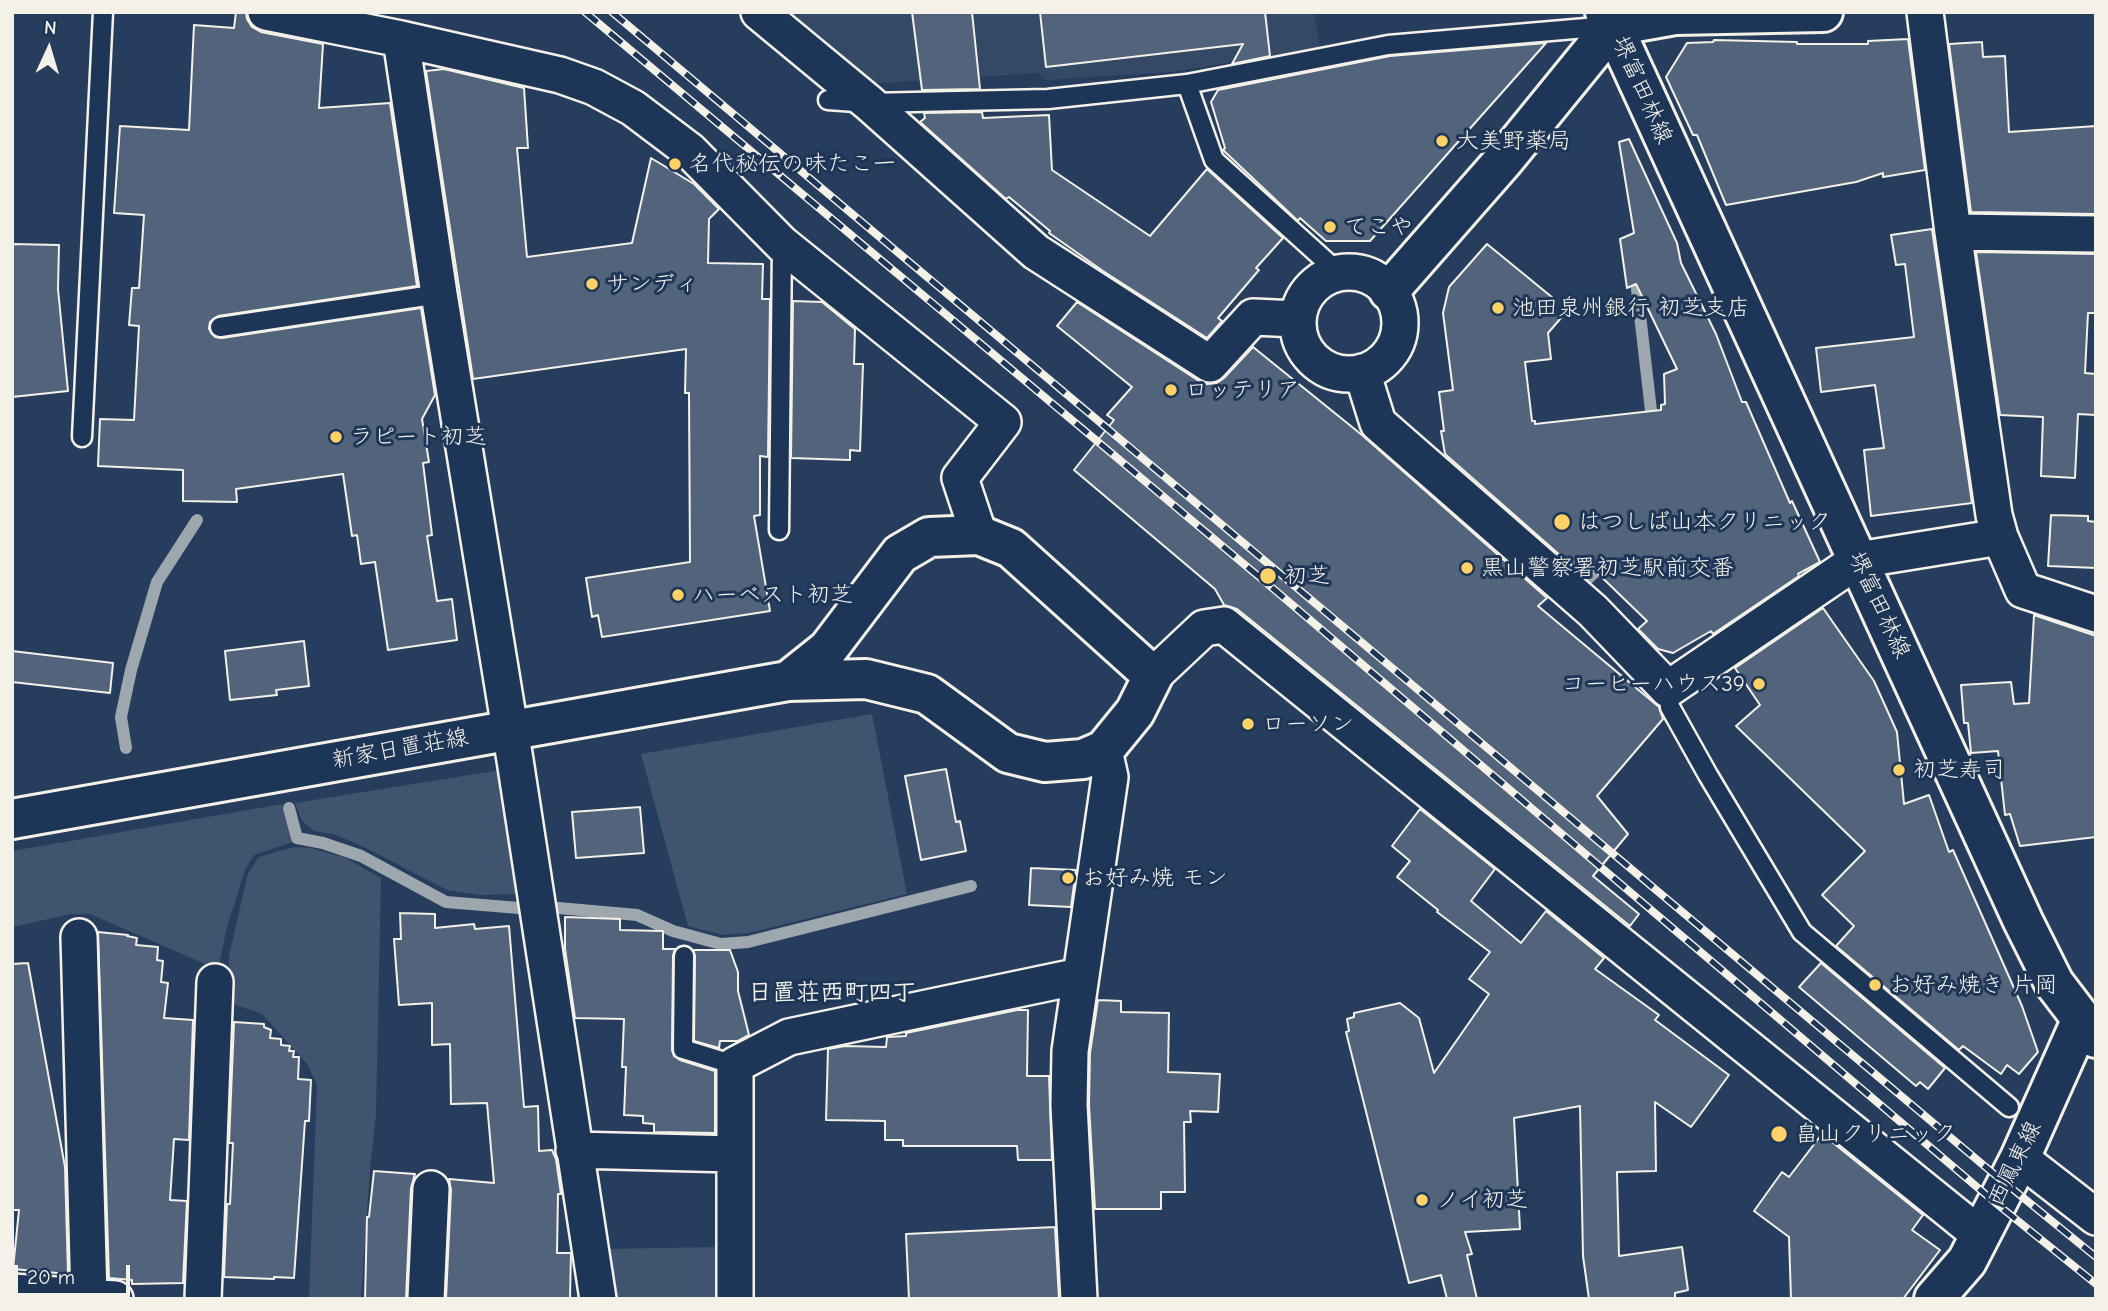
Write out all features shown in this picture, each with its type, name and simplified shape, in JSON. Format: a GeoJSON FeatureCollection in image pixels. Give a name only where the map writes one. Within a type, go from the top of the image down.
{"type":"FeatureCollection","features":[{"type":"Feature","properties":{"kind":"street"},"geometry":{"type":"LineString","coordinates":[[759,12],[869,103],[1036,252],[1210,363],[1253,317],[1297,319]]}},
{"type":"Feature","properties":{"kind":"street"},"geometry":{"type":"LineString","coordinates":[[1389,291],[1503,161],[1609,19],[1823,12]]}},
{"type":"Feature","properties":{"kind":"street"},"geometry":{"type":"LineString","coordinates":[[1925,12],[1953,232],[1992,502],[2000,537],[2023,590],[2096,614]]}},
{"type":"Feature","properties":{"kind":"street"},"geometry":{"type":"LineString","coordinates":[[276,13],[560,75],[594,87],[633,108],[691,151],[782,244],[1003,422],[960,478],[979,535]]}},
{"type":"Feature","properties":{"kind":"street","name":"堺富田林線"},"geometry":{"type":"LineString","coordinates":[[1609,19],[2023,921],[2054,983],[2089,1030]]}},
{"type":"Feature","properties":{"kind":"street"},"geometry":{"type":"LineString","coordinates":[[401,39],[597,1299]]}},
{"type":"Feature","properties":{"kind":"street"},"geometry":{"type":"LineString","coordinates":[[1953,232],[2096,234]]}},
{"type":"Feature","properties":{"kind":"street"},"geometry":{"type":"LineString","coordinates":[[1353,272],[1379,281],[1389,291],[1397,306],[1400,323],[1398,339],[1390,354],[1377,366],[1362,372],[1346,374],[1330,371],[1316,363],[1305,350],[1299,335],[1297,319],[1302,303],[1311,289],[1324,279],[1339,273],[1353,272]]}},
{"type":"Feature","properties":{"kind":"street"},"geometry":{"type":"LineString","coordinates":[[1362,372],[1378,423],[1593,611],[1668,689],[1858,560],[2000,537]]}},
{"type":"Feature","properties":{"kind":"street"},"geometry":{"type":"LineString","coordinates":[[788,681],[828,649],[900,554],[929,537],[979,535],[1011,548],[1153,676]]}},
{"type":"Feature","properties":{"kind":"street"},"geometry":{"type":"LineString","coordinates":[[1079,1299],[1069,1105],[1070,1051],[1110,777],[1104,750],[1135,712],[1153,676],[1204,628],[1224,625],[1980,1235]]}},
{"type":"Feature","properties":{"kind":"street","name":"新家日置荘線"},"geometry":{"type":"LineString","coordinates":[[12,819],[788,681],[866,679],[927,694],[1008,753],[1045,762],[1083,759],[1104,750]]}},
{"type":"Feature","properties":{"kind":"street"},"geometry":{"type":"LineString","coordinates":[[12,1292],[87,1297],[79,937]]}},
{"type":"Feature","properties":{"kind":"street"},"geometry":{"type":"LineString","coordinates":[[735,1299],[735,1065],[789,1037],[1080,976]]}},
{"type":"Feature","properties":{"kind":"street"},"geometry":{"type":"LineString","coordinates":[[203,1299],[215,982]]}},
{"type":"Feature","properties":{"kind":"street","name":"西鳳東線"},"geometry":{"type":"LineString","coordinates":[[1934,1299],[1967,1261],[2089,1030]]}},
{"type":"Feature","properties":{"kind":"street"},"geometry":{"type":"LineString","coordinates":[[574,1150],[734,1154]]}},
{"type":"Feature","properties":{"kind":"street"},"geometry":{"type":"LineString","coordinates":[[2020,1158],[2096,1217]]}},
{"type":"Feature","properties":{"kind":"street"},"geometry":{"type":"LineString","coordinates":[[426,1299],[431,1189]]}},
{"type":"Feature","properties":{"kind":"lane"},"geometry":{"type":"LineString","coordinates":[[82,438],[103,12]]}},
{"type":"Feature","properties":{"kind":"lane"},"geometry":{"type":"LineString","coordinates":[[828,100],[869,103],[1048,99],[1188,84],[1388,45],[1564,29],[1609,19]]}},
{"type":"Feature","properties":{"kind":"lane"},"geometry":{"type":"LineString","coordinates":[[1188,84],[1214,160],[1339,273]]}},
{"type":"Feature","properties":{"kind":"lane"},"geometry":{"type":"LineString","coordinates":[[779,530],[782,244]]}},
{"type":"Feature","properties":{"kind":"lane"},"geometry":{"type":"LineString","coordinates":[[220,327],[439,294]]}},
{"type":"Feature","properties":{"kind":"lane"},"geometry":{"type":"LineString","coordinates":[[1668,689],[1670,707],[1676,718],[1802,932],[2009,1107]]}},
{"type":"Feature","properties":{"kind":"lane"},"geometry":{"type":"LineString","coordinates":[[684,956],[683,1049],[735,1065]]}},
{"type":"Feature","properties":{"kind":"shaded area"},"geometry":{"type":"Polygon","coordinates":[[[790,12],[1314,12],[1320,48],[1172,72],[1045,80],[1038,73],[867,84],[833,47],[790,12]]]}},
{"type":"Feature","properties":{"kind":"shaded area"},"geometry":{"type":"Polygon","coordinates":[[[872,714],[907,894],[749,933],[723,935],[688,926],[641,754],[872,714]]]}},
{"type":"Feature","properties":{"kind":"shaded area"},"geometry":{"type":"Polygon","coordinates":[[[507,769],[527,894],[479,895],[447,890],[364,847],[336,835],[314,831],[302,821],[295,803],[507,769]]]}},
{"type":"Feature","properties":{"kind":"shaded area"},"geometry":{"type":"Polygon","coordinates":[[[282,804],[293,842],[254,855],[245,870],[227,927],[219,965],[205,964],[90,914],[71,914],[12,927],[12,851],[282,804]]]}},
{"type":"Feature","properties":{"kind":"shaded area"},"geometry":{"type":"Polygon","coordinates":[[[294,847],[311,848],[346,858],[381,878],[376,1114],[361,1299],[309,1299],[317,1084],[307,1064],[262,1014],[227,1002],[229,956],[248,873],[259,857],[294,847]]]}},
{"type":"Feature","properties":{"kind":"shaded area"},"geometry":{"type":"Polygon","coordinates":[[[718,1247],[718,1299],[611,1299],[604,1249],[718,1247]]]}},
{"type":"Feature","properties":{"kind":"building"},"geometry":{"type":"Polygon","coordinates":[[[236,12],[246,12],[252,27],[261,32],[323,44],[319,108],[390,103],[417,286],[218,316],[210,322],[209,329],[215,337],[222,338],[421,308],[435,395],[422,419],[429,462],[423,463],[432,535],[427,536],[437,601],[452,599],[457,640],[388,650],[375,562],[361,564],[357,535],[352,536],[343,474],[236,489],[237,502],[183,501],[183,470],[98,466],[100,419],[134,420],[139,326],[129,325],[132,288],[139,288],[144,215],[114,213],[120,126],[189,130],[194,25],[234,28],[236,12]]]}},
{"type":"Feature","properties":{"kind":"building"},"geometry":{"type":"Polygon","coordinates":[[[912,12],[972,12],[980,89],[922,90],[912,12]]]}},
{"type":"Feature","properties":{"kind":"building"},"geometry":{"type":"Polygon","coordinates":[[[1040,12],[1265,12],[1270,56],[1232,64],[1243,44],[1046,67],[1040,12]]]}},
{"type":"Feature","properties":{"kind":"building"},"geometry":{"type":"Polygon","coordinates":[[[1908,39],[1925,170],[1883,177],[1883,173],[1856,182],[1726,205],[1697,135],[1693,135],[1666,77],[1687,43],[1714,40],[1868,44],[1868,41],[1908,39]]]}},
{"type":"Feature","properties":{"kind":"building"},"geometry":{"type":"Polygon","coordinates":[[[1982,42],[1983,57],[2005,56],[2009,132],[2096,126],[2096,214],[1971,212],[1949,44],[1982,42]]]}},
{"type":"Feature","properties":{"kind":"building"},"geometry":{"type":"Polygon","coordinates":[[[1546,43],[1370,241],[1326,241],[1300,218],[1298,221],[1223,150],[1225,148],[1211,102],[1218,90],[1390,56],[1546,43]]]}},
{"type":"Feature","properties":{"kind":"building"},"geometry":{"type":"Polygon","coordinates":[[[444,69],[524,88],[528,148],[517,148],[527,257],[632,243],[651,158],[694,184],[719,209],[709,219],[708,263],[763,264],[762,299],[770,299],[768,457],[760,456],[760,515],[754,516],[770,611],[602,637],[598,615],[592,617],[586,578],[690,562],[689,393],[685,393],[686,349],[473,379],[426,71],[444,69]]]}},
{"type":"Feature","properties":{"kind":"building"},"geometry":{"type":"Polygon","coordinates":[[[982,112],[983,118],[1049,115],[1052,170],[1150,236],[1207,169],[1283,238],[1218,318],[1222,321],[1207,338],[1049,233],[1050,231],[1009,197],[1006,199],[920,122],[925,118],[924,113],[982,112]]]}},
{"type":"Feature","properties":{"kind":"building"},"geometry":{"type":"Polygon","coordinates":[[[1629,139],[1677,243],[1681,263],[1716,334],[1742,402],[1746,402],[1790,503],[1792,501],[1820,562],[1798,574],[1799,576],[1713,634],[1711,631],[1673,653],[1658,649],[1638,629],[1647,621],[1587,563],[1578,571],[1445,454],[1441,431],[1444,431],[1439,392],[1453,390],[1443,313],[1449,287],[1487,244],[1553,298],[1546,306],[1561,318],[1548,333],[1551,359],[1525,362],[1532,421],[1535,421],[1535,424],[1661,410],[1661,405],[1665,404],[1664,374],[1677,369],[1636,284],[1627,288],[1620,239],[1634,233],[1619,142],[1629,139]]]}},
{"type":"Feature","properties":{"kind":"building"},"geometry":{"type":"Polygon","coordinates":[[[1932,229],[1972,503],[1871,516],[1864,450],[1884,448],[1875,385],[1821,392],[1816,348],[1914,337],[1905,264],[1896,265],[1891,235],[1932,229]]]}},
{"type":"Feature","properties":{"kind":"building"},"geometry":{"type":"Polygon","coordinates":[[[12,244],[59,245],[58,289],[68,391],[12,397],[12,244]]]}},
{"type":"Feature","properties":{"kind":"building"},"geometry":{"type":"Polygon","coordinates":[[[1976,252],[2096,254],[2096,313],[2088,313],[2085,373],[2096,374],[2096,415],[2078,414],[2075,478],[2041,476],[2043,417],[2000,415],[1976,252]]]}},
{"type":"Feature","properties":{"kind":"building"},"geometry":{"type":"Polygon","coordinates":[[[793,301],[822,302],[855,329],[854,364],[863,364],[860,451],[850,450],[850,460],[791,458],[793,301]]]}},
{"type":"Feature","properties":{"kind":"building"},"geometry":{"type":"Polygon","coordinates":[[[1077,302],[1207,384],[1217,383],[1224,378],[1253,347],[1362,435],[1547,598],[1538,606],[1659,707],[1663,719],[1597,796],[1628,834],[1593,876],[1639,914],[1630,926],[1237,609],[1224,605],[1215,589],[1074,470],[1114,420],[1107,415],[1132,387],[1057,326],[1077,302]]]}},
{"type":"Feature","properties":{"kind":"building"},"geometry":{"type":"Polygon","coordinates":[[[2051,515],[2088,516],[2088,521],[2096,522],[2096,568],[2048,566],[2051,515]]]}},
{"type":"Feature","properties":{"kind":"building"},"geometry":{"type":"Polygon","coordinates":[[[1823,608],[1874,681],[1897,732],[1904,804],[1929,795],[1949,852],[1953,850],[2022,1006],[2038,1052],[2019,1074],[2007,1065],[2001,1074],[1963,1046],[1959,1050],[1836,946],[1854,926],[1822,895],[1865,851],[1736,726],[1760,705],[1735,668],[1823,608]]]}},
{"type":"Feature","properties":{"kind":"building"},"geometry":{"type":"Polygon","coordinates":[[[2034,615],[2096,636],[2096,837],[2020,846],[2010,814],[2005,815],[1998,751],[1971,753],[1968,723],[1964,723],[1961,685],[2011,682],[2014,704],[2029,703],[2034,615]]]}},
{"type":"Feature","properties":{"kind":"building"},"geometry":{"type":"Polygon","coordinates":[[[304,641],[309,686],[276,690],[277,695],[230,700],[225,651],[304,641]]]}},
{"type":"Feature","properties":{"kind":"building"},"geometry":{"type":"Polygon","coordinates":[[[12,651],[113,663],[110,693],[12,682],[12,651]]]}},
{"type":"Feature","properties":{"kind":"building"},"geometry":{"type":"Polygon","coordinates":[[[946,769],[956,822],[960,821],[966,851],[921,860],[905,776],[946,769]]]}},
{"type":"Feature","properties":{"kind":"building"},"geometry":{"type":"Polygon","coordinates":[[[640,807],[644,853],[576,858],[572,812],[640,807]]]}},
{"type":"Feature","properties":{"kind":"building"},"geometry":{"type":"Polygon","coordinates":[[[1420,809],[1495,869],[1471,901],[1521,943],[1546,911],[1604,958],[1595,969],[1659,1015],[1655,1020],[1729,1075],[1691,1127],[1655,1102],[1656,1171],[1617,1172],[1619,1256],[1682,1247],[1688,1290],[1675,1293],[1675,1299],[1589,1299],[1583,1256],[1580,1106],[1514,1118],[1520,1229],[1465,1232],[1472,1254],[1467,1255],[1477,1299],[1447,1299],[1441,1275],[1409,1283],[1346,1032],[1349,1031],[1347,1019],[1354,1017],[1354,1013],[1400,1003],[1419,1018],[1434,1073],[1489,994],[1469,979],[1490,952],[1437,912],[1438,910],[1397,877],[1410,861],[1392,846],[1420,809]]]}},
{"type":"Feature","properties":{"kind":"building"},"geometry":{"type":"Polygon","coordinates":[[[1031,868],[1076,870],[1071,907],[1029,905],[1031,868]]]}},
{"type":"Feature","properties":{"kind":"building"},"geometry":{"type":"Polygon","coordinates":[[[400,913],[435,914],[435,928],[474,924],[475,929],[509,926],[524,1107],[538,1106],[539,1151],[552,1150],[556,1159],[561,1194],[558,1194],[557,1253],[571,1253],[570,1298],[446,1299],[451,1190],[449,1179],[494,1183],[487,1103],[451,1104],[450,1044],[432,1045],[432,1003],[399,1005],[394,939],[401,939],[400,913]]]}},
{"type":"Feature","properties":{"kind":"building"},"geometry":{"type":"Polygon","coordinates":[[[565,917],[620,919],[620,930],[663,931],[663,949],[675,949],[672,1050],[674,1056],[680,1060],[715,1071],[715,1133],[654,1132],[654,1124],[643,1123],[643,1116],[624,1115],[624,1019],[575,1018],[565,949],[565,917]]]}},
{"type":"Feature","properties":{"kind":"building"},"geometry":{"type":"Polygon","coordinates":[[[98,932],[128,935],[137,938],[136,945],[158,947],[157,960],[163,961],[161,982],[168,983],[164,1018],[193,1020],[189,1140],[174,1139],[170,1200],[187,1201],[183,1283],[132,1284],[132,1280],[109,1278],[98,932]]]}},
{"type":"Feature","properties":{"kind":"building"},"geometry":{"type":"Polygon","coordinates":[[[693,950],[730,950],[738,972],[738,991],[749,1035],[738,1041],[720,1041],[719,1048],[694,1041],[693,950]]]}},
{"type":"Feature","properties":{"kind":"building"},"geometry":{"type":"Polygon","coordinates":[[[28,963],[65,1167],[68,1274],[13,1269],[19,1210],[13,1210],[12,964],[28,963]]]}},
{"type":"Feature","properties":{"kind":"building"},"geometry":{"type":"Polygon","coordinates":[[[1821,963],[1945,1068],[1928,1089],[1920,1082],[1916,1086],[1799,987],[1821,963]]]}},
{"type":"Feature","properties":{"kind":"building"},"geometry":{"type":"Polygon","coordinates":[[[1098,1000],[1121,1001],[1121,1012],[1169,1013],[1168,1072],[1220,1074],[1218,1112],[1190,1111],[1191,1122],[1184,1122],[1185,1192],[1161,1192],[1161,1209],[1095,1209],[1089,1105],[1090,1053],[1098,1000]]]}},
{"type":"Feature","properties":{"kind":"building"},"geometry":{"type":"Polygon","coordinates":[[[1028,1010],[1027,1076],[1049,1076],[1052,1160],[1018,1160],[1017,1146],[903,1146],[903,1140],[885,1140],[885,1121],[826,1120],[828,1049],[845,1046],[886,1047],[887,1037],[906,1036],[906,1033],[1028,1010]]]}},
{"type":"Feature","properties":{"kind":"building"},"geometry":{"type":"Polygon","coordinates":[[[234,1022],[264,1024],[264,1027],[271,1030],[270,1038],[281,1039],[281,1045],[290,1046],[289,1051],[294,1051],[293,1057],[299,1057],[298,1079],[311,1080],[309,1121],[305,1121],[294,1278],[224,1277],[233,1143],[229,1143],[234,1022]]]}},
{"type":"Feature","properties":{"kind":"building"},"geometry":{"type":"Polygon","coordinates":[[[1822,1134],[1923,1215],[1912,1230],[1940,1250],[1903,1299],[1791,1299],[1789,1237],[1754,1211],[1782,1172],[1789,1177],[1822,1134]]]}},
{"type":"Feature","properties":{"kind":"building"},"geometry":{"type":"Polygon","coordinates":[[[374,1171],[415,1174],[411,1188],[406,1299],[365,1299],[367,1217],[374,1171]]]}},
{"type":"Feature","properties":{"kind":"building"},"geometry":{"type":"Polygon","coordinates":[[[1055,1227],[1059,1299],[909,1299],[906,1234],[1055,1227]]]}},
{"type":"Feature","properties":{"kind":"waterway"},"geometry":{"type":"LineString","coordinates":[[1637,289],[1653,428]]}},
{"type":"Feature","properties":{"kind":"waterway"},"geometry":{"type":"LineString","coordinates":[[126,748],[121,717],[131,670],[157,582],[197,520]]}},
{"type":"Feature","properties":{"kind":"waterway"},"geometry":{"type":"LineString","coordinates":[[1584,582],[1607,561]]}},
{"type":"Feature","properties":{"kind":"waterway"},"geometry":{"type":"LineString","coordinates":[[289,808],[297,838],[323,843],[361,856],[446,902],[519,908]]}},
{"type":"Feature","properties":{"kind":"waterway"},"geometry":{"type":"LineString","coordinates":[[547,907],[637,915],[673,931],[721,944],[748,942],[971,886]]}},
{"type":"Feature","properties":{"kind":"railway"},"geometry":{"type":"LineString","coordinates":[[585,12],[1276,591],[1997,1204],[2096,1284]]}},
{"type":"Feature","properties":{"kind":"railway"},"geometry":{"type":"LineString","coordinates":[[612,12],[2096,1257]]}},
{"type":"Feature","properties":{"kind":"place","name":"大美野薬局"},"geometry":{"type":"Point","coordinates":[1442,141]}},
{"type":"Feature","properties":{"kind":"place","name":"名代秘伝の味たこ一"},"geometry":{"type":"Point","coordinates":[675,164]}},
{"type":"Feature","properties":{"kind":"place","name":"てこや"},"geometry":{"type":"Point","coordinates":[1330,227]}},
{"type":"Feature","properties":{"kind":"place","name":"サンディ"},"geometry":{"type":"Point","coordinates":[592,284]}},
{"type":"Feature","properties":{"kind":"place","name":"池田泉州銀行 初芝支店"},"geometry":{"type":"Point","coordinates":[1498,308]}},
{"type":"Feature","properties":{"kind":"place","name":"ロッテリア"},"geometry":{"type":"Point","coordinates":[1171,390]}},
{"type":"Feature","properties":{"kind":"place","name":"ラピート初芝"},"geometry":{"type":"Point","coordinates":[336,437]}},
{"type":"Feature","properties":{"kind":"place","name":"はつしば山本クリニック"},"geometry":{"type":"Point","coordinates":[1562,522]}},
{"type":"Feature","properties":{"kind":"place","name":"黒山警察署初芝駅前交番"},"geometry":{"type":"Point","coordinates":[1467,568]}},
{"type":"Feature","properties":{"kind":"place","name":"初芝"},"geometry":{"type":"Point","coordinates":[1268,576]}},
{"type":"Feature","properties":{"kind":"place","name":"ハーベスト初芝"},"geometry":{"type":"Point","coordinates":[678,595]}},
{"type":"Feature","properties":{"kind":"place","name":"コーヒーハウス39"},"geometry":{"type":"Point","coordinates":[1759,684]}},
{"type":"Feature","properties":{"kind":"place","name":"ローソン"},"geometry":{"type":"Point","coordinates":[1248,724]}},
{"type":"Feature","properties":{"kind":"place","name":"初芝寿司"},"geometry":{"type":"Point","coordinates":[1899,770]}},
{"type":"Feature","properties":{"kind":"place","name":"お好み焼 モン"},"geometry":{"type":"Point","coordinates":[1068,878]}},
{"type":"Feature","properties":{"kind":"place","name":"お好み焼き 片岡"},"geometry":{"type":"Point","coordinates":[1875,985]}},
{"type":"Feature","properties":{"kind":"place","name":"畠山クリニック"},"geometry":{"type":"Point","coordinates":[1779,1134]}},
{"type":"Feature","properties":{"kind":"place","name":"ノイ初芝"},"geometry":{"type":"Point","coordinates":[1422,1200]}},
{"type":"Feature","properties":{"kind":"district","name":"日置荘西町四丁"},"geometry":{"type":"Point","coordinates":[832,993]}}]}
